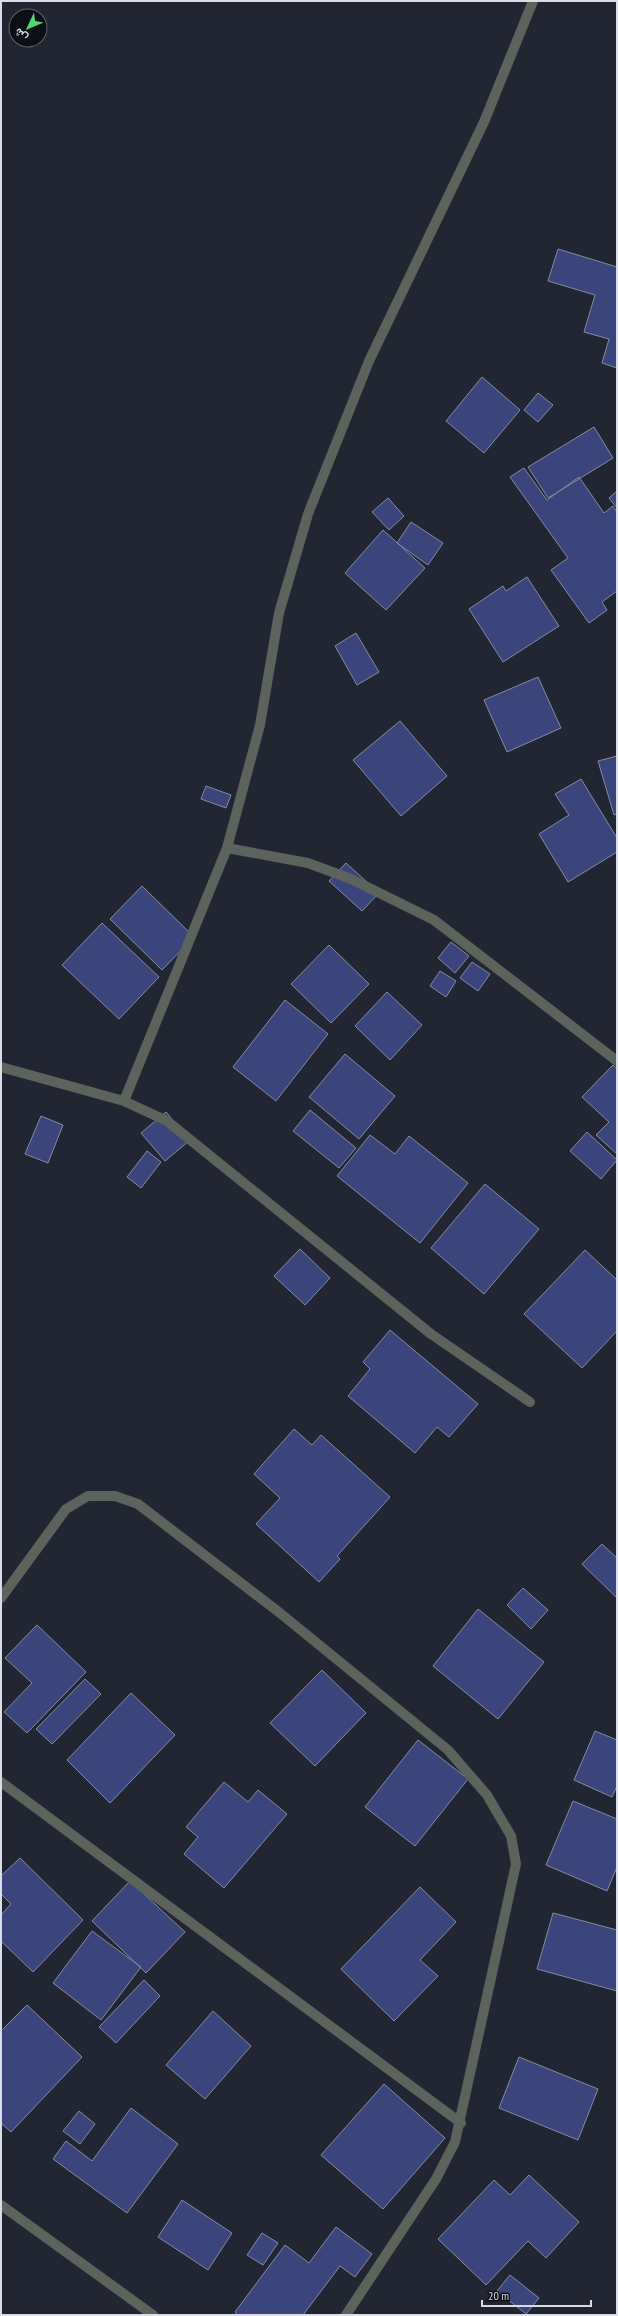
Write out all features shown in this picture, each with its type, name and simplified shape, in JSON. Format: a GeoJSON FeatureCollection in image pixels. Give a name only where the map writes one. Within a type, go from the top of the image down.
{"type":"FeatureCollection","features":[{"type":"Feature","properties":{"kind":"street"},"geometry":{"type":"LineString","coordinates":[[124,1101],[227,848],[260,725],[279,613],[308,514],[369,361],[484,122],[533,1]]}},
{"type":"Feature","properties":{"kind":"street"},"geometry":{"type":"LineString","coordinates":[[227,848],[308,863],[351,879],[434,920],[617,1061]]}},
{"type":"Feature","properties":{"kind":"street"},"geometry":{"type":"LineString","coordinates":[[1,1067],[124,1101],[167,1121],[431,1334],[530,1402]]}},
{"type":"Feature","properties":{"kind":"street"},"geometry":{"type":"LineString","coordinates":[[1,1598],[66,1509],[88,1496],[116,1496],[138,1504],[280,1613],[448,1750],[487,1795],[511,1836],[516,1864],[461,2123],[455,2142],[436,2179],[346,2315]]}},
{"type":"Feature","properties":{"kind":"street"},"geometry":{"type":"LineString","coordinates":[[1,1782],[461,2123]]}},
{"type":"Feature","properties":{"kind":"street"},"geometry":{"type":"LineString","coordinates":[[1,2205],[153,2315]]}},
{"type":"Feature","properties":{"kind":"building"},"geometry":{"type":"Polygon","coordinates":[[[558,249],[617,267],[617,368],[602,363],[609,339],[584,332],[595,295],[548,281],[558,249]]]}},
{"type":"Feature","properties":{"kind":"building"},"geometry":{"type":"Polygon","coordinates":[[[482,377],[520,410],[484,453],[446,421],[482,377]]]}},
{"type":"Feature","properties":{"kind":"building"},"geometry":{"type":"Polygon","coordinates":[[[538,393],[553,405],[538,422],[524,410],[538,393]]]}},
{"type":"Feature","properties":{"kind":"building"},"geometry":{"type":"Polygon","coordinates":[[[594,427],[613,458],[548,498],[528,467],[594,427]]]}},
{"type":"Feature","properties":{"kind":"building"},"geometry":{"type":"Polygon","coordinates":[[[524,468],[547,500],[579,477],[604,513],[613,506],[617,512],[617,591],[602,602],[607,610],[589,623],[551,570],[568,558],[510,477],[524,468]]]}},
{"type":"Feature","properties":{"kind":"building"},"geometry":{"type":"Polygon","coordinates":[[[617,491],[617,508],[609,498],[617,491]]]}},
{"type":"Feature","properties":{"kind":"building"},"geometry":{"type":"Polygon","coordinates":[[[388,498],[404,516],[389,530],[372,512],[388,498]]]}},
{"type":"Feature","properties":{"kind":"building"},"geometry":{"type":"Polygon","coordinates":[[[411,522],[443,543],[428,565],[397,543],[411,522]]]}},
{"type":"Feature","properties":{"kind":"building"},"geometry":{"type":"Polygon","coordinates":[[[383,530],[425,568],[386,610],[345,573],[383,530]]]}},
{"type":"Feature","properties":{"kind":"building"},"geometry":{"type":"Polygon","coordinates":[[[527,577],[559,626],[503,662],[469,609],[503,586],[506,591],[527,577]]]}},
{"type":"Feature","properties":{"kind":"building"},"geometry":{"type":"Polygon","coordinates":[[[356,633],[379,672],[357,685],[335,646],[356,633]]]}},
{"type":"Feature","properties":{"kind":"building"},"geometry":{"type":"Polygon","coordinates":[[[538,677],[561,728],[507,752],[484,700],[538,677]]]}},
{"type":"Feature","properties":{"kind":"building"},"geometry":{"type":"Polygon","coordinates":[[[400,721],[447,776],[401,816],[353,760],[400,721]]]}},
{"type":"Feature","properties":{"kind":"building"},"geometry":{"type":"Polygon","coordinates":[[[617,756],[617,814],[614,815],[598,761],[617,756]]]}},
{"type":"Feature","properties":{"kind":"building"},"geometry":{"type":"Polygon","coordinates":[[[581,779],[617,838],[617,852],[568,882],[539,834],[569,815],[555,794],[581,779]]]}},
{"type":"Feature","properties":{"kind":"building"},"geometry":{"type":"Polygon","coordinates":[[[206,786],[231,795],[226,808],[201,799],[206,786]]]}},
{"type":"Feature","properties":{"kind":"building"},"geometry":{"type":"Polygon","coordinates":[[[346,863],[379,893],[362,911],[329,881],[346,863]]]}},
{"type":"Feature","properties":{"kind":"building"},"geometry":{"type":"Polygon","coordinates":[[[142,886],[194,937],[162,970],[110,919],[142,886]]]}},
{"type":"Feature","properties":{"kind":"building"},"geometry":{"type":"Polygon","coordinates":[[[102,923],[159,977],[119,1019],[62,965],[102,923]]]}},
{"type":"Feature","properties":{"kind":"building"},"geometry":{"type":"Polygon","coordinates":[[[451,942],[469,956],[455,973],[438,958],[451,942]]]}},
{"type":"Feature","properties":{"kind":"building"},"geometry":{"type":"Polygon","coordinates":[[[329,945],[369,984],[331,1023],[291,984],[329,945]]]}},
{"type":"Feature","properties":{"kind":"building"},"geometry":{"type":"Polygon","coordinates":[[[472,962],[490,974],[478,991],[460,978],[472,962]]]}},
{"type":"Feature","properties":{"kind":"building"},"geometry":{"type":"Polygon","coordinates":[[[440,971],[456,981],[446,997],[430,986],[440,971]]]}},
{"type":"Feature","properties":{"kind":"building"},"geometry":{"type":"Polygon","coordinates":[[[387,992],[422,1025],[390,1060],[355,1026],[387,992]]]}},
{"type":"Feature","properties":{"kind":"building"},"geometry":{"type":"Polygon","coordinates":[[[285,1000],[328,1034],[276,1101],[233,1067],[285,1000]]]}},
{"type":"Feature","properties":{"kind":"building"},"geometry":{"type":"Polygon","coordinates":[[[345,1054],[395,1096],[359,1139],[309,1097],[345,1054]]]}},
{"type":"Feature","properties":{"kind":"building"},"geometry":{"type":"Polygon","coordinates":[[[613,1065],[617,1069],[617,1154],[596,1135],[609,1122],[582,1097],[613,1065]]]}},
{"type":"Feature","properties":{"kind":"building"},"geometry":{"type":"Polygon","coordinates":[[[310,1110],[356,1148],[339,1168],[293,1131],[310,1110]]]}},
{"type":"Feature","properties":{"kind":"building"},"geometry":{"type":"Polygon","coordinates":[[[166,1112],[190,1140],[165,1161],[141,1133],[166,1112]]]}},
{"type":"Feature","properties":{"kind":"building"},"geometry":{"type":"Polygon","coordinates":[[[41,1116],[63,1125],[48,1163],[25,1154],[41,1116]]]}},
{"type":"Feature","properties":{"kind":"building"},"geometry":{"type":"Polygon","coordinates":[[[587,1132],[617,1160],[601,1179],[570,1151],[587,1132]]]}},
{"type":"Feature","properties":{"kind":"building"},"geometry":{"type":"Polygon","coordinates":[[[370,1135],[395,1154],[409,1136],[468,1183],[420,1243],[337,1176],[370,1135]]]}},
{"type":"Feature","properties":{"kind":"building"},"geometry":{"type":"Polygon","coordinates":[[[147,1151],[161,1162],[141,1188],[127,1177],[147,1151]]]}},
{"type":"Feature","properties":{"kind":"building"},"geometry":{"type":"Polygon","coordinates":[[[485,1184],[539,1229],[484,1294],[431,1248],[485,1184]]]}},
{"type":"Feature","properties":{"kind":"building"},"geometry":{"type":"Polygon","coordinates":[[[300,1249],[330,1278],[305,1305],[274,1276],[300,1249]]]}},
{"type":"Feature","properties":{"kind":"building"},"geometry":{"type":"Polygon","coordinates":[[[585,1250],[617,1280],[617,1331],[582,1368],[524,1314],[585,1250]]]}},
{"type":"Feature","properties":{"kind":"building"},"geometry":{"type":"Polygon","coordinates":[[[390,1330],[478,1404],[449,1437],[437,1427],[415,1453],[348,1396],[370,1369],[363,1362],[390,1330]]]}},
{"type":"Feature","properties":{"kind":"building"},"geometry":{"type":"Polygon","coordinates":[[[294,1429],[312,1445],[321,1435],[390,1497],[337,1556],[340,1559],[319,1582],[256,1524],[280,1498],[254,1474],[294,1429]]]}},
{"type":"Feature","properties":{"kind":"building"},"geometry":{"type":"Polygon","coordinates":[[[602,1544],[617,1558],[617,1598],[582,1564],[602,1544]]]}},
{"type":"Feature","properties":{"kind":"building"},"geometry":{"type":"Polygon","coordinates":[[[523,1588],[548,1610],[531,1629],[507,1605],[523,1588]]]}},
{"type":"Feature","properties":{"kind":"building"},"geometry":{"type":"Polygon","coordinates":[[[478,1609],[544,1662],[498,1719],[433,1666],[478,1609]]]}},
{"type":"Feature","properties":{"kind":"building"},"geometry":{"type":"Polygon","coordinates":[[[37,1625],[86,1672],[27,1733],[4,1712],[32,1683],[5,1658],[37,1625]]]}},
{"type":"Feature","properties":{"kind":"building"},"geometry":{"type":"Polygon","coordinates":[[[322,1670],[366,1713],[315,1766],[270,1723],[322,1670]]]}},
{"type":"Feature","properties":{"kind":"building"},"geometry":{"type":"Polygon","coordinates":[[[85,1679],[101,1694],[52,1744],[36,1729],[85,1679]]]}},
{"type":"Feature","properties":{"kind":"building"},"geometry":{"type":"Polygon","coordinates":[[[131,1693],[175,1735],[110,1803],[67,1760],[131,1693]]]}},
{"type":"Feature","properties":{"kind":"building"},"geometry":{"type":"Polygon","coordinates":[[[595,1731],[617,1740],[617,1786],[612,1797],[574,1780],[595,1731]]]}},
{"type":"Feature","properties":{"kind":"building"},"geometry":{"type":"Polygon","coordinates":[[[418,1740],[468,1779],[415,1846],[365,1807],[418,1740]]]}},
{"type":"Feature","properties":{"kind":"building"},"geometry":{"type":"Polygon","coordinates":[[[224,1782],[248,1802],[258,1790],[287,1814],[224,1888],[184,1854],[198,1837],[186,1827],[224,1782]]]}},
{"type":"Feature","properties":{"kind":"building"},"geometry":{"type":"Polygon","coordinates":[[[573,1801],[617,1819],[617,1867],[607,1891],[546,1865],[573,1801]]]}},
{"type":"Feature","properties":{"kind":"building"},"geometry":{"type":"Polygon","coordinates":[[[20,1858],[83,1920],[33,1972],[1,1941],[1,1915],[11,1904],[1,1894],[1,1876],[20,1858]]]}},
{"type":"Feature","properties":{"kind":"building"},"geometry":{"type":"Polygon","coordinates":[[[130,1881],[185,1932],[146,1973],[92,1921],[130,1881]]]}},
{"type":"Feature","properties":{"kind":"building"},"geometry":{"type":"Polygon","coordinates":[[[420,1887],[456,1922],[420,1960],[438,1976],[394,2021],[341,1969],[420,1887]]]}},
{"type":"Feature","properties":{"kind":"building"},"geometry":{"type":"Polygon","coordinates":[[[553,1913],[617,1930],[617,1991],[537,1969],[553,1913]]]}},
{"type":"Feature","properties":{"kind":"building"},"geometry":{"type":"Polygon","coordinates":[[[92,1931],[141,1967],[101,2020],[53,1983],[92,1931]]]}},
{"type":"Feature","properties":{"kind":"building"},"geometry":{"type":"Polygon","coordinates":[[[144,1980],[160,1996],[116,2043],[99,2027],[144,1980]]]}},
{"type":"Feature","properties":{"kind":"building"},"geometry":{"type":"Polygon","coordinates":[[[27,2005],[82,2057],[11,2132],[1,2123],[1,2031],[27,2005]]]}},
{"type":"Feature","properties":{"kind":"building"},"geometry":{"type":"Polygon","coordinates":[[[213,2011],[251,2046],[205,2099],[166,2065],[213,2011]]]}},
{"type":"Feature","properties":{"kind":"building"},"geometry":{"type":"Polygon","coordinates":[[[519,2057],[598,2089],[578,2140],[499,2108],[519,2057]]]}},
{"type":"Feature","properties":{"kind":"building"},"geometry":{"type":"Polygon","coordinates":[[[384,2084],[445,2138],[383,2209],[321,2155],[384,2084]]]}},
{"type":"Feature","properties":{"kind":"building"},"geometry":{"type":"Polygon","coordinates":[[[131,2108],[178,2144],[127,2213],[53,2159],[66,2141],[92,2161],[131,2108]]]}},
{"type":"Feature","properties":{"kind":"building"},"geometry":{"type":"Polygon","coordinates":[[[79,2111],[95,2124],[80,2144],[63,2131],[79,2111]]]}},
{"type":"Feature","properties":{"kind":"building"},"geometry":{"type":"Polygon","coordinates":[[[529,2175],[579,2222],[546,2258],[528,2241],[486,2285],[438,2239],[494,2180],[510,2195],[529,2175]]]}},
{"type":"Feature","properties":{"kind":"building"},"geometry":{"type":"Polygon","coordinates":[[[182,2200],[232,2233],[208,2270],[158,2237],[182,2200]]]}},
{"type":"Feature","properties":{"kind":"building"},"geometry":{"type":"Polygon","coordinates":[[[336,2227],[372,2254],[355,2277],[340,2266],[303,2315],[238,2315],[235,2312],[285,2245],[309,2263],[336,2227]]]}},
{"type":"Feature","properties":{"kind":"building"},"geometry":{"type":"Polygon","coordinates":[[[262,2233],[278,2243],[263,2265],[247,2255],[262,2233]]]}},
{"type":"Feature","properties":{"kind":"building"},"geometry":{"type":"Polygon","coordinates":[[[510,2275],[539,2298],[526,2314],[497,2291],[510,2275]]]}}]}
